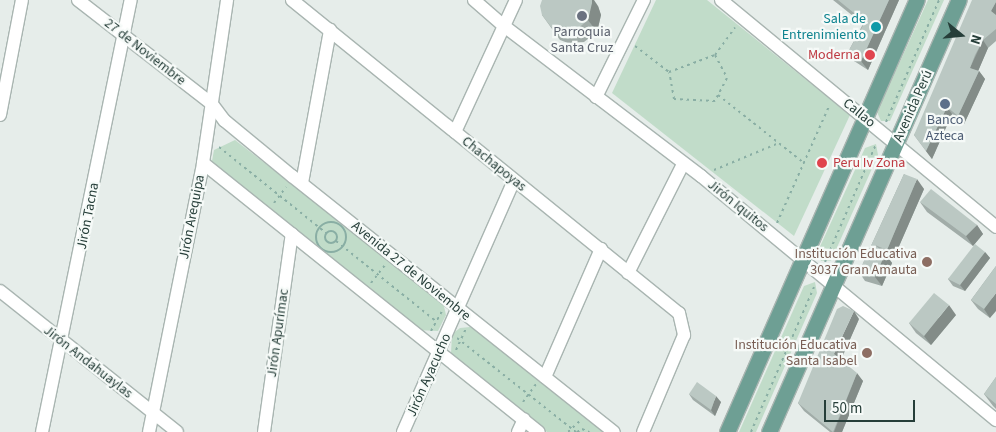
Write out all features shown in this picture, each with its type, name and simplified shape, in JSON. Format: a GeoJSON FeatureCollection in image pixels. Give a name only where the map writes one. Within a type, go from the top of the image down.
{"type":"FeatureCollection","features":[{"type":"Feature","properties":{"kind":"main road"},"geometry":{"type":"LineString","coordinates":[[726,432],[916,0]]}},
{"type":"Feature","properties":{"kind":"main road","name":"Avenida Perú"},"geometry":{"type":"LineString","coordinates":[[769,432],[959,0]]}},
{"type":"Feature","properties":{"kind":"street"},"geometry":{"type":"LineString","coordinates":[[0,115],[22,0]]}},
{"type":"Feature","properties":{"kind":"street","name":"27 de Noviembre"},"geometry":{"type":"LineString","coordinates":[[78,0],[212,104]]}},
{"type":"Feature","properties":{"kind":"street","name":"Jirón Tacna"},"geometry":{"type":"LineString","coordinates":[[42,432],[63,343],[131,0]]}},
{"type":"Feature","properties":{"kind":"street","name":"Jirón Arequipa"},"geometry":{"type":"LineString","coordinates":[[149,432],[203,163],[228,0]]}},
{"type":"Feature","properties":{"kind":"street","name":"Chachapoyas"},"geometry":{"type":"LineString","coordinates":[[292,0],[679,313],[684,336],[643,432]]}},
{"type":"Feature","properties":{"kind":"street","name":"Jirón Iquitos"},"geometry":{"type":"LineString","coordinates":[[474,0],[504,26],[701,176],[996,420]]}},
{"type":"Feature","properties":{"kind":"street"},"geometry":{"type":"LineString","coordinates":[[455,132],[516,0]]}},
{"type":"Feature","properties":{"kind":"street"},"geometry":{"type":"LineString","coordinates":[[596,97],[644,0]]}},
{"type":"Feature","properties":{"kind":"street","name":"Callao"},"geometry":{"type":"LineString","coordinates":[[721,0],[897,143],[996,227]]}},
{"type":"Feature","properties":{"kind":"street"},"geometry":{"type":"LineString","coordinates":[[296,182],[330,30]]}},
{"type":"Feature","properties":{"kind":"street","name":"Avenida 27 de Noviembre"},"geometry":{"type":"LineString","coordinates":[[212,104],[226,122],[296,182],[454,305],[542,378],[614,432]]}},
{"type":"Feature","properties":{"kind":"street"},"geometry":{"type":"LineString","coordinates":[[203,163],[444,356],[521,414],[539,432]]}},
{"type":"Feature","properties":{"kind":"street"},"geometry":{"type":"LineString","coordinates":[[628,273],[683,164]]}},
{"type":"Feature","properties":{"kind":"street","name":"Jirón Ayacucho"},"geometry":{"type":"LineString","coordinates":[[404,432],[444,356],[454,305],[514,180]]}},
{"type":"Feature","properties":{"kind":"street","name":"Jirón Apurímac"},"geometry":{"type":"LineString","coordinates":[[264,432],[292,234]]}},
{"type":"Feature","properties":{"kind":"street"},"geometry":{"type":"LineString","coordinates":[[542,378],[601,249]]}},
{"type":"Feature","properties":{"kind":"street","name":"Jirón Andahuaylas"},"geometry":{"type":"LineString","coordinates":[[0,291],[177,432]]}},
{"type":"Feature","properties":{"kind":"street"},"geometry":{"type":"LineString","coordinates":[[518,432],[521,414]]}},
{"type":"Feature","properties":{"kind":"path"},"geometry":{"type":"LineString","coordinates":[[751,432],[938,0]]}},
{"type":"Feature","properties":{"kind":"path"},"geometry":{"type":"LineString","coordinates":[[669,72],[715,55],[743,17]]}},
{"type":"Feature","properties":{"kind":"path"},"geometry":{"type":"LineString","coordinates":[[625,38],[669,72],[674,99],[715,100],[727,78],[715,55]]}},
{"type":"Feature","properties":{"kind":"path"},"geometry":{"type":"LineString","coordinates":[[772,234],[835,93]]}},
{"type":"Feature","properties":{"kind":"path"},"geometry":{"type":"LineString","coordinates":[[718,95],[804,163]]}},
{"type":"Feature","properties":{"kind":"path"},"geometry":{"type":"LineString","coordinates":[[207,138],[319,228],[326,233],[335,232],[336,241],[326,242],[326,233]]}},
{"type":"Feature","properties":{"kind":"path"},"geometry":{"type":"LineString","coordinates":[[701,176],[779,143]]}},
{"type":"Feature","properties":{"kind":"path"},"geometry":{"type":"LineString","coordinates":[[268,211],[280,196],[296,182]]}},
{"type":"Feature","properties":{"kind":"path"},"geometry":{"type":"LineString","coordinates":[[329,222],[340,225],[346,235],[343,247],[335,252],[321,250],[316,242],[319,228],[329,222]]}},
{"type":"Feature","properties":{"kind":"path"},"geometry":{"type":"LineString","coordinates":[[367,289],[390,260]]}},
{"type":"Feature","properties":{"kind":"path"},"geometry":{"type":"LineString","coordinates":[[428,342],[434,320],[454,305]]}},
{"type":"Feature","properties":{"kind":"path"},"geometry":{"type":"LineString","coordinates":[[444,356],[462,342],[470,318]]}},
{"type":"Feature","properties":{"kind":"path"},"geometry":{"type":"LineString","coordinates":[[521,414],[542,378]]}},
{"type":"Feature","properties":{"kind":"path"},"geometry":{"type":"LineString","coordinates":[[568,432],[570,428]]}},
{"type":"Feature","properties":{"kind":"path"},"geometry":{"type":"LineString","coordinates":[[577,432],[582,429],[589,432]]}},
{"type":"Feature","properties":{"kind":"green space"},"geometry":{"type":"Polygon","coordinates":[[[656,0],[707,0],[850,115],[794,236],[612,93],[656,0]]]}},
{"type":"Feature","properties":{"kind":"green space"},"geometry":{"type":"Polygon","coordinates":[[[928,0],[944,0],[890,121],[881,121],[877,112],[928,0]]]}},
{"type":"Feature","properties":{"kind":"green space"},"geometry":{"type":"Polygon","coordinates":[[[235,140],[443,302],[446,315],[438,331],[417,330],[218,170],[212,161],[214,150],[235,140]]]}},
{"type":"Feature","properties":{"kind":"green space"},"geometry":{"type":"Polygon","coordinates":[[[876,144],[878,155],[831,261],[821,261],[817,253],[865,148],[876,144]]]}},
{"type":"Feature","properties":{"kind":"green space"},"geometry":{"type":"Polygon","coordinates":[[[815,282],[817,293],[756,432],[739,432],[804,286],[815,282]]]}},
{"type":"Feature","properties":{"kind":"green space"},"geometry":{"type":"Polygon","coordinates":[[[470,327],[479,330],[606,432],[547,432],[451,353],[452,334],[460,328],[470,327]]]}},
{"type":"Feature","properties":{"kind":"building"},"geometry":{"type":"Polygon","coordinates":[[[542,0],[592,0],[588,20],[576,30],[560,31],[552,28],[542,15],[540,6],[542,0]]]}},
{"type":"Feature","properties":{"kind":"building"},"geometry":{"type":"Polygon","coordinates":[[[838,0],[889,0],[861,61],[848,52],[865,22],[838,0]]]}},
{"type":"Feature","properties":{"kind":"building"},"geometry":{"type":"Polygon","coordinates":[[[972,0],[996,0],[991,11],[996,15],[996,29],[983,40],[975,55],[970,68],[979,71],[958,116],[947,107],[926,151],[914,135],[972,0]]]}},
{"type":"Feature","properties":{"kind":"building"},"geometry":{"type":"Polygon","coordinates":[[[904,174],[917,179],[887,250],[875,245],[885,254],[875,277],[859,272],[904,174]]]}},
{"type":"Feature","properties":{"kind":"building"},"geometry":{"type":"Polygon","coordinates":[[[931,189],[977,225],[966,236],[920,202],[931,189]]]}},
{"type":"Feature","properties":{"kind":"building"},"geometry":{"type":"Polygon","coordinates":[[[975,244],[985,252],[960,285],[948,279],[975,244]]]}},
{"type":"Feature","properties":{"kind":"building"},"geometry":{"type":"Polygon","coordinates":[[[996,266],[996,293],[984,309],[971,300],[996,266]]]}},
{"type":"Feature","properties":{"kind":"building"},"geometry":{"type":"Polygon","coordinates":[[[934,293],[949,305],[924,336],[909,323],[934,293]]]}},
{"type":"Feature","properties":{"kind":"building"},"geometry":{"type":"Polygon","coordinates":[[[843,306],[854,311],[834,354],[857,373],[833,432],[798,403],[837,309],[843,306]]]}},
{"type":"Feature","properties":{"kind":"building"},"geometry":{"type":"Polygon","coordinates":[[[996,377],[996,404],[984,394],[996,377]]]}},
{"type":"Feature","properties":{"kind":"building"},"geometry":{"type":"Polygon","coordinates":[[[697,382],[716,396],[711,410],[689,394],[697,382]]]}},
{"type":"Feature","properties":{"kind":"place","name":"Parroquia Santa Cruz"},"geometry":{"type":"Point","coordinates":[582,16]}},
{"type":"Feature","properties":{"kind":"place","name":"Sala de Entrenimiento"},"geometry":{"type":"Point","coordinates":[876,27]}},
{"type":"Feature","properties":{"kind":"place","name":"Moderna"},"geometry":{"type":"Point","coordinates":[870,55]}},
{"type":"Feature","properties":{"kind":"place","name":"Banco Azteca"},"geometry":{"type":"Point","coordinates":[945,104]}},
{"type":"Feature","properties":{"kind":"place","name":"Peru Iv Zona"},"geometry":{"type":"Point","coordinates":[822,163]}},
{"type":"Feature","properties":{"kind":"place","name":"Institución Educativa 3037 Gran Amauta"},"geometry":{"type":"Point","coordinates":[927,262]}},
{"type":"Feature","properties":{"kind":"place","name":"Institución Educativa Santa Isabel"},"geometry":{"type":"Point","coordinates":[867,353]}}]}
